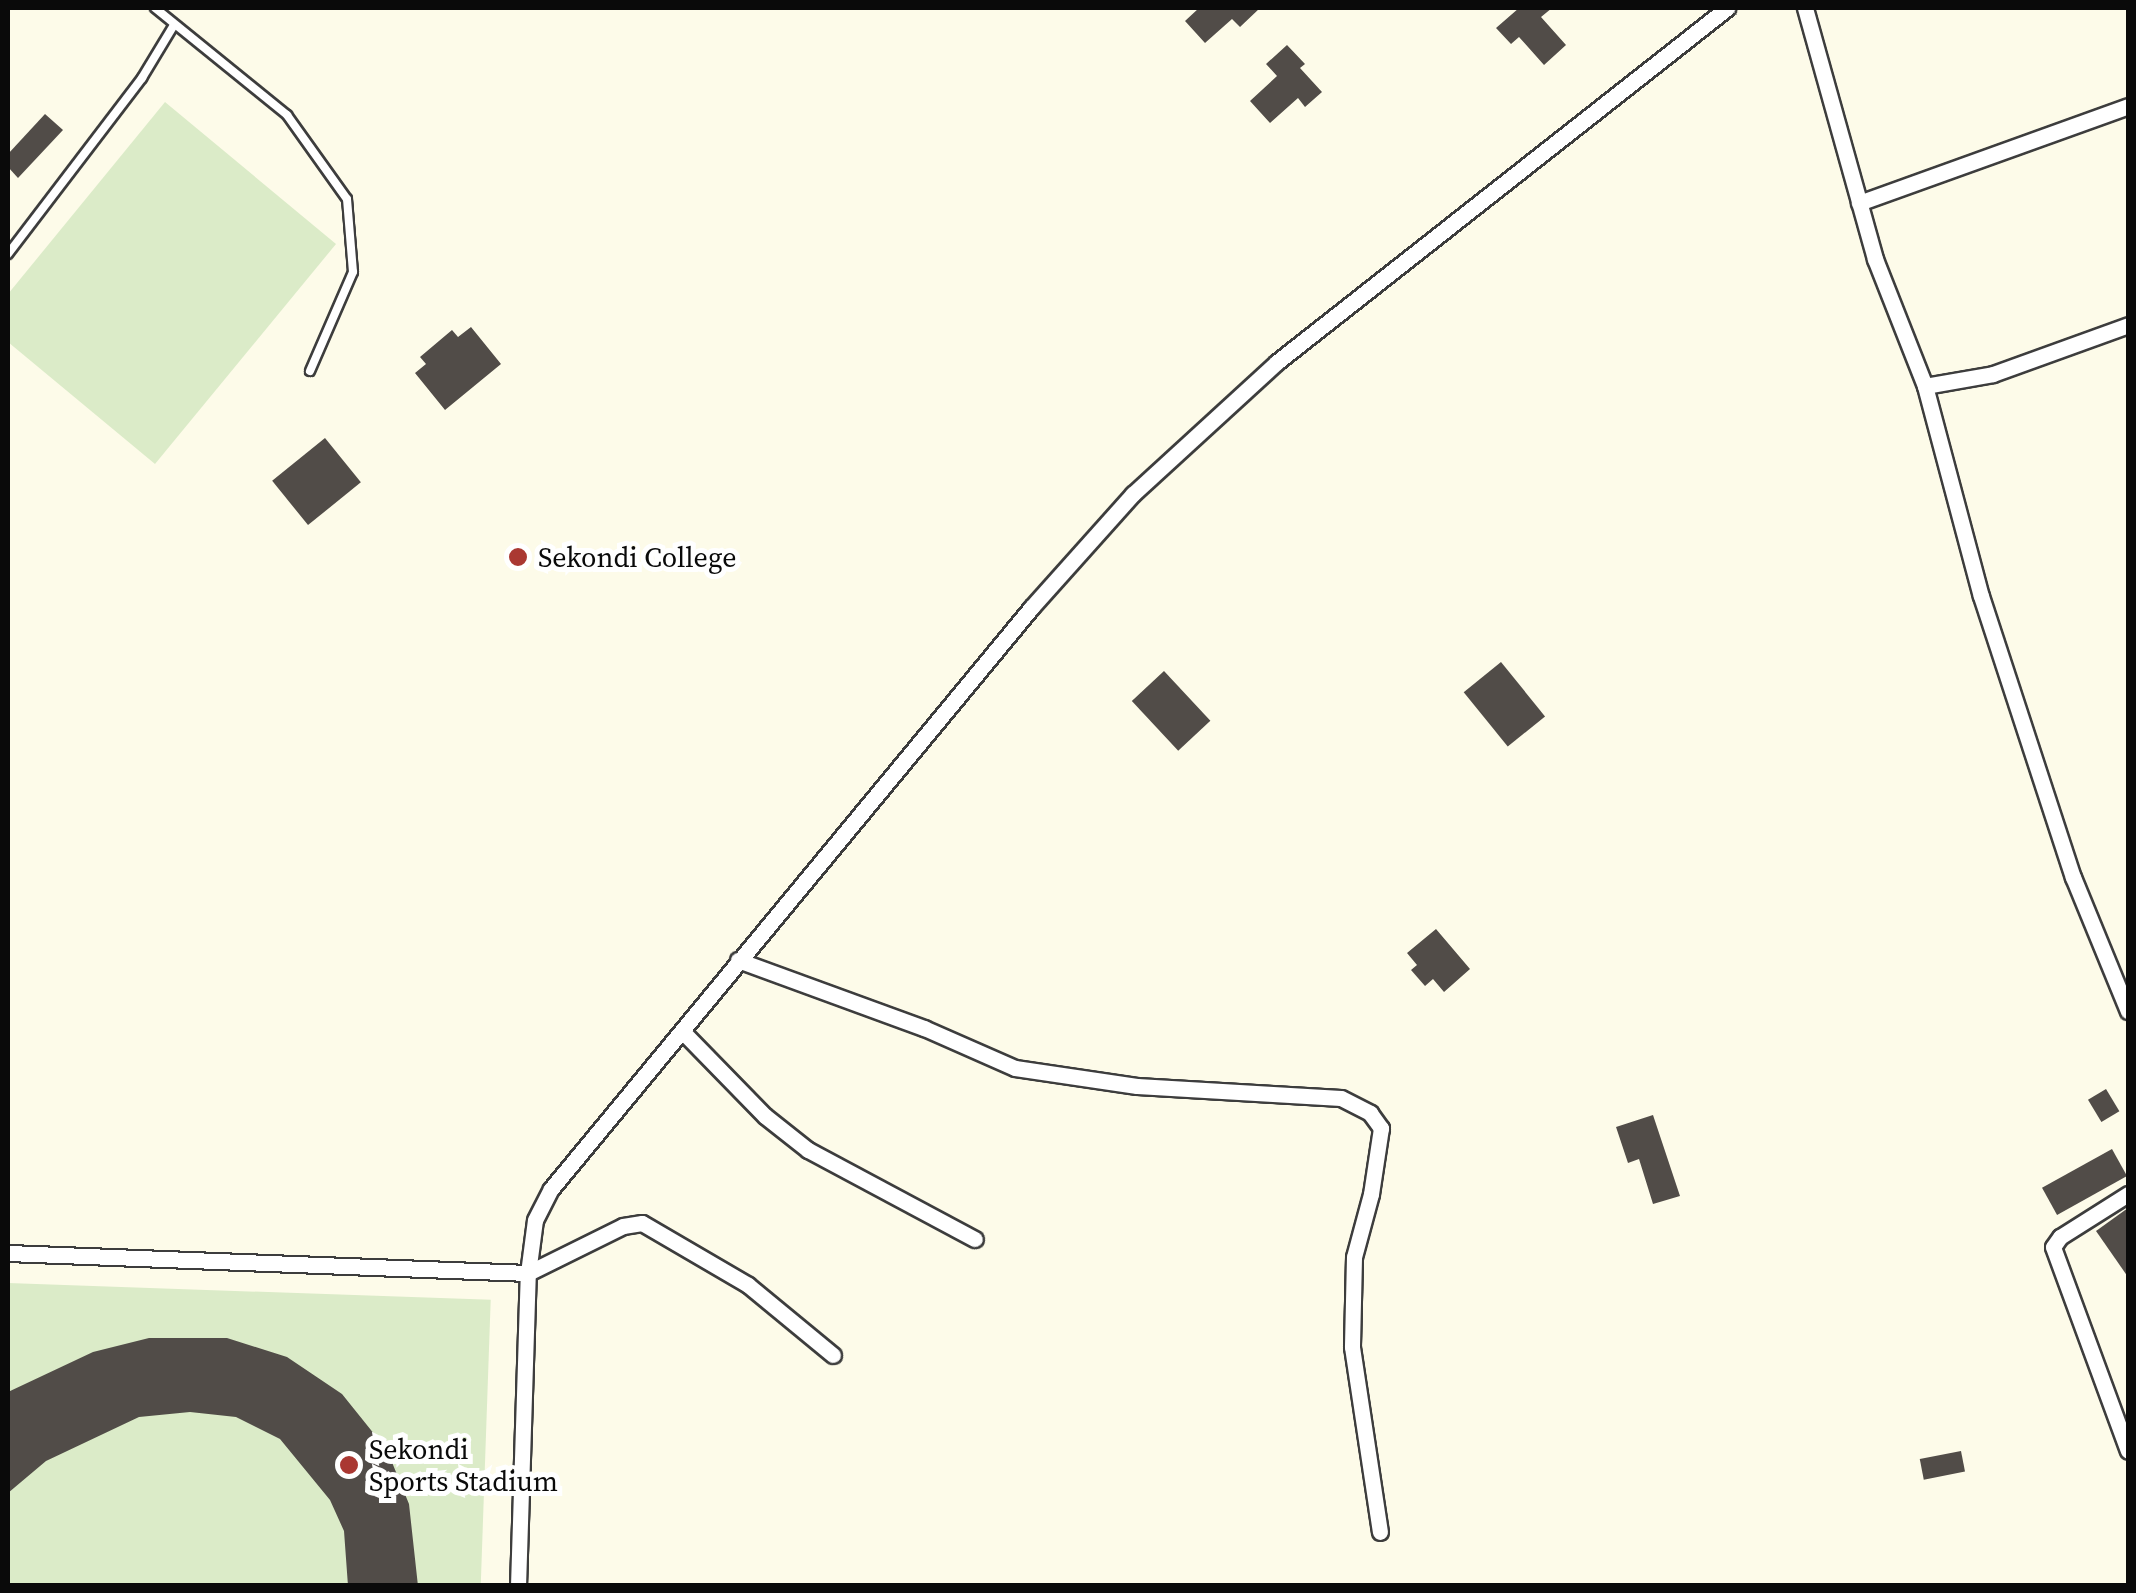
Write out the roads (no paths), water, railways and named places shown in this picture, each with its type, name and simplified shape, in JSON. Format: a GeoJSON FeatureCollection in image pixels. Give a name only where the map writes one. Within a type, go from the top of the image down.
{"type":"FeatureCollection","features":[{"type":"Feature","properties":{"kind":"street"},"geometry":{"type":"LineString","coordinates":[[518,1586],[528,1272],[535,1220],[551,1190],[738,960],[1133,494],[1276,362],[1727,8]]}},
{"type":"Feature","properties":{"kind":"street"},"geometry":{"type":"LineString","coordinates":[[1805,8],[1875,260],[1925,386],[1981,596],[2073,876],[2128,1011]]}},
{"type":"Feature","properties":{"kind":"street"},"geometry":{"type":"LineString","coordinates":[[1860,203],[2128,106]]}},
{"type":"Feature","properties":{"kind":"street"},"geometry":{"type":"LineString","coordinates":[[1925,386],[1992,374],[2128,325]]}},
{"type":"Feature","properties":{"kind":"street"},"geometry":{"type":"LineString","coordinates":[[738,960],[924,1028],[1015,1068],[1137,1086],[1341,1098],[1370,1113],[1382,1128],[1372,1194],[1354,1258],[1352,1346],[1380,1532]]}},
{"type":"Feature","properties":{"kind":"street"},"geometry":{"type":"LineString","coordinates":[[682,1032],[765,1116],[808,1150],[975,1238]]}},
{"type":"Feature","properties":{"kind":"street"},"geometry":{"type":"LineString","coordinates":[[2128,1194],[2060,1237],[2053,1247],[2128,1451]]}},
{"type":"Feature","properties":{"kind":"street"},"geometry":{"type":"LineString","coordinates":[[8,1253],[528,1272],[623,1226],[642,1224],[748,1285],[833,1355]]}},
{"type":"Feature","properties":{"kind":"lane"},"geometry":{"type":"LineString","coordinates":[[156,8],[286,115],[348,200],[353,272],[310,371]]}},
{"type":"Feature","properties":{"kind":"lane"},"geometry":{"type":"LineString","coordinates":[[8,254],[142,78],[174,25]]}},
{"type":"Feature","properties":{"kind":"place","name":"Sekondi College"},"geometry":{"type":"Point","coordinates":[518,557]}},
{"type":"Feature","properties":{"kind":"place","name":"Sekondi Sports Stadium"},"geometry":{"type":"Point","coordinates":[349,1465]}}]}
